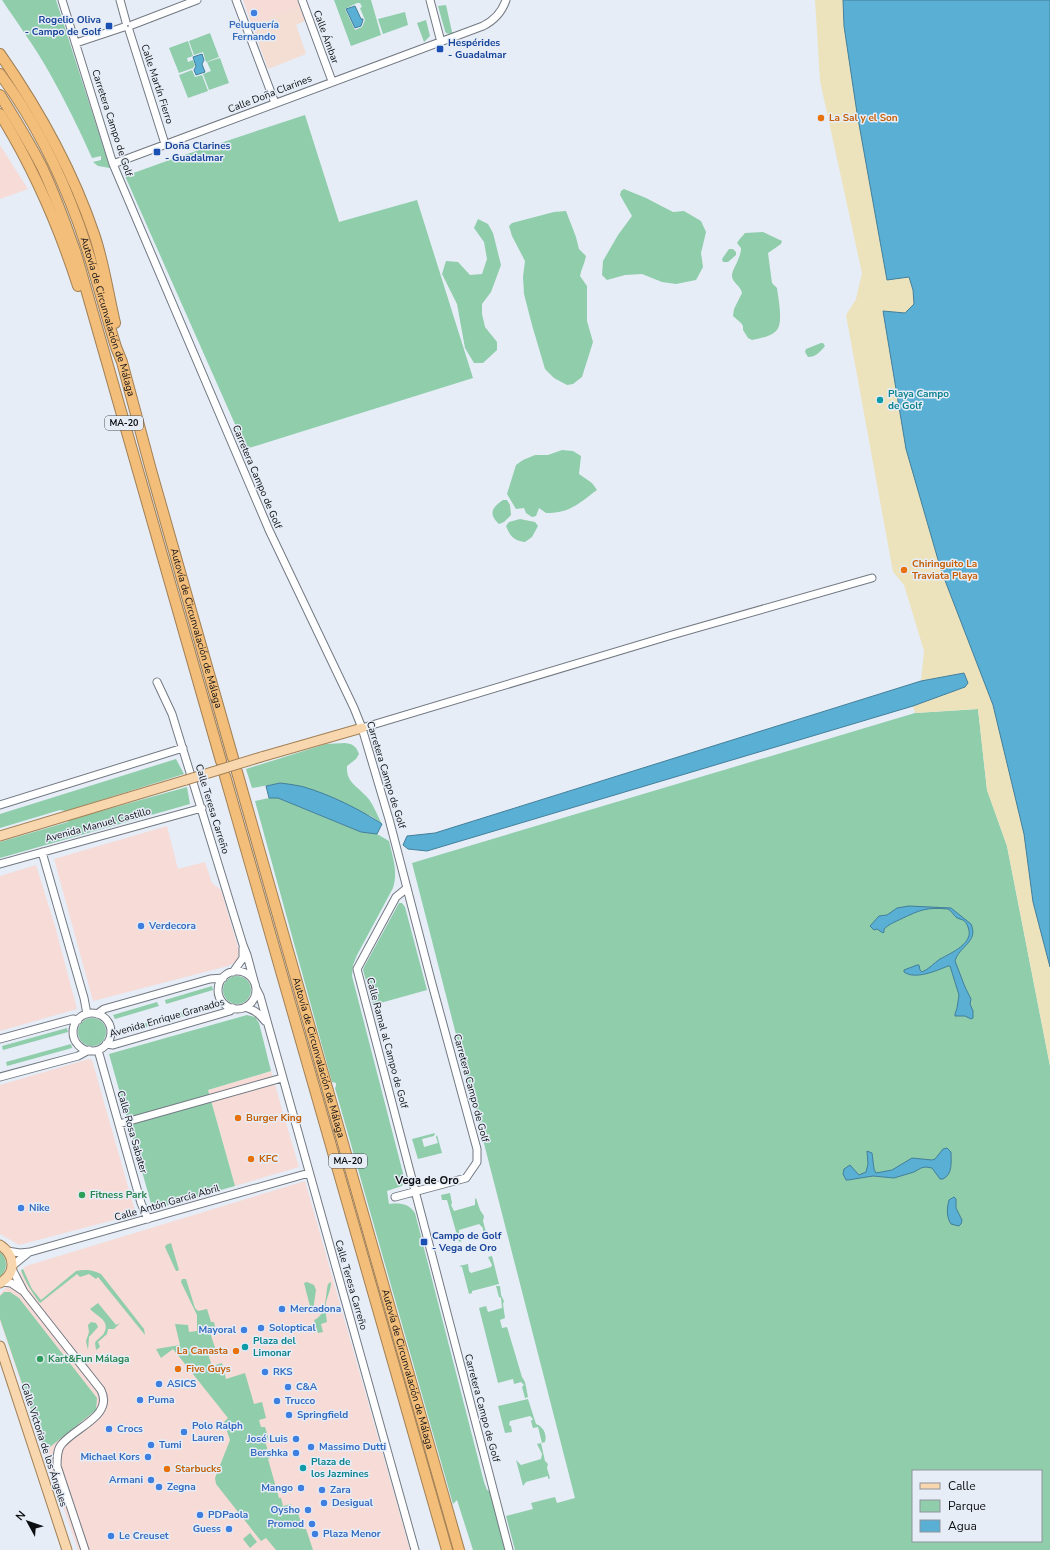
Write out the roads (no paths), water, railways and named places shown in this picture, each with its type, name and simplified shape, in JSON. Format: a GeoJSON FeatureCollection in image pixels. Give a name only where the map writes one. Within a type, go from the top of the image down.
{"type":"FeatureCollection","features":[{"type":"Feature","properties":{"kind":"highway"},"geometry":{"type":"LineString","coordinates":[[0,54],[28,94],[42,118],[82,199],[103,265],[120,344],[122,362]]}},
{"type":"Feature","properties":{"kind":"highway","name":"Autovía de Circunvalación de Málaga"},"geometry":{"type":"LineString","coordinates":[[0,74],[36,130],[54,165],[67,194],[88,252],[116,347],[122,362],[151,470],[233,758]]}},
{"type":"Feature","properties":{"kind":"highway","name":"Autovía de Circunvalación de Málaga"},"geometry":{"type":"LineString","coordinates":[[0,95],[25,135],[54,196],[76,254],[221,761]]}},
{"type":"Feature","properties":{"kind":"highway"},"geometry":{"type":"LineString","coordinates":[[0,114],[19,144],[58,227],[92,327],[100,339]]}},
{"type":"Feature","properties":{"kind":"highway"},"geometry":{"type":"LineString","coordinates":[[0,122],[19,144]]}},
{"type":"Feature","properties":{"kind":"highway","name":"Autovía de Circunvalación de Málaga"},"geometry":{"type":"LineString","coordinates":[[237,772],[460,1550]]}},
{"type":"Feature","properties":{"kind":"highway","name":"Autovía de Circunvalación de Málaga"},"geometry":{"type":"LineString","coordinates":[[225,776],[447,1550]]}},
{"type":"Feature","properties":{"kind":"main road","name":"Avenida Manuel Castillo"},"geometry":{"type":"LineString","coordinates":[[0,836],[362,728]]}},
{"type":"Feature","properties":{"kind":"main road"},"geometry":{"type":"LineString","coordinates":[[1,1282],[12,1267],[11,1257],[4,1248]]}},
{"type":"Feature","properties":{"kind":"main road","name":"Calle Victoria de los Ángeles"},"geometry":{"type":"LineString","coordinates":[[0,1346],[67,1550]]}},
{"type":"Feature","properties":{"kind":"street","name":"Carretera Campo de Golf"},"geometry":{"type":"LineString","coordinates":[[62,0],[113,164],[269,530],[354,708],[362,728],[389,819],[477,1149],[476,1162],[466,1178],[415,1193],[509,1550]]}},
{"type":"Feature","properties":{"kind":"street","name":"Calle Martín Fierro"},"geometry":{"type":"LineString","coordinates":[[120,0],[165,144]]}},
{"type":"Feature","properties":{"kind":"street"},"geometry":{"type":"LineString","coordinates":[[76,43],[128,26],[197,0]]}},
{"type":"Feature","properties":{"kind":"street"},"geometry":{"type":"LineString","coordinates":[[236,0],[275,103]]}},
{"type":"Feature","properties":{"kind":"street","name":"Calle Ámbar"},"geometry":{"type":"LineString","coordinates":[[302,0],[332,82]]}},
{"type":"Feature","properties":{"kind":"street"},"geometry":{"type":"LineString","coordinates":[[430,0],[438,43]]}},
{"type":"Feature","properties":{"kind":"street","name":"Calle Doña Clarines"},"geometry":{"type":"LineString","coordinates":[[113,164],[438,43],[490,22],[502,10],[506,0]]}},
{"type":"Feature","properties":{"kind":"street"},"geometry":{"type":"LineString","coordinates":[[362,728],[872,578]]}},
{"type":"Feature","properties":{"kind":"street","name":"Calle Teresa Carreño"},"geometry":{"type":"LineString","coordinates":[[157,682],[172,714],[249,961],[255,985],[260,996],[415,1550]]}},
{"type":"Feature","properties":{"kind":"street"},"geometry":{"type":"LineString","coordinates":[[0,805],[183,748]]}},
{"type":"Feature","properties":{"kind":"street","name":"Avenida Manuel Castillo"},"geometry":{"type":"LineString","coordinates":[[0,864],[202,808]]}},
{"type":"Feature","properties":{"kind":"street"},"geometry":{"type":"LineString","coordinates":[[42,852],[84,998],[87,1014]]}},
{"type":"Feature","properties":{"kind":"street","name":"Calle Ramal al Campo de Golf"},"geometry":{"type":"LineString","coordinates":[[407,888],[396,897],[357,969],[415,1193]]}},
{"type":"Feature","properties":{"kind":"street","name":"Calle Teresa Carreño"},"geometry":{"type":"LineString","coordinates":[[233,972],[243,958],[243,945]]}},
{"type":"Feature","properties":{"kind":"street"},"geometry":{"type":"LineString","coordinates":[[97,1014],[104,1009],[210,979],[223,978],[233,972],[245,973],[255,985],[254,1000],[245,1007],[233,1008],[222,1002],[218,990],[223,978]]}},
{"type":"Feature","properties":{"kind":"street","name":"Calle Teresa Carreño"},"geometry":{"type":"LineString","coordinates":[[245,1007],[254,1010],[261,1015],[267,1025]]}},
{"type":"Feature","properties":{"kind":"street","name":"Avenida Enrique Granados"},"geometry":{"type":"LineString","coordinates":[[106,1044],[113,1045],[230,1011],[233,1008]]}},
{"type":"Feature","properties":{"kind":"street"},"geometry":{"type":"LineString","coordinates":[[87,1014],[97,1014],[103,1016],[107,1021],[110,1026],[111,1033],[106,1044],[98,1050],[89,1050],[79,1045],[74,1036],[74,1030],[78,1020],[87,1014]]}},
{"type":"Feature","properties":{"kind":"street"},"geometry":{"type":"LineString","coordinates":[[0,1039],[73,1019],[78,1020]]}},
{"type":"Feature","properties":{"kind":"street"},"geometry":{"type":"LineString","coordinates":[[0,1077],[78,1056],[89,1050]]}},
{"type":"Feature","properties":{"kind":"street","name":"Calle Rosa Sabater"},"geometry":{"type":"LineString","coordinates":[[98,1050],[141,1203],[148,1219]]}},
{"type":"Feature","properties":{"kind":"street"},"geometry":{"type":"LineString","coordinates":[[119,1124],[282,1078]]}},
{"type":"Feature","properties":{"kind":"street","name":"Calle Antón García Abril"},"geometry":{"type":"LineString","coordinates":[[4,1248],[20,1253],[30,1252],[309,1173]]}},
{"type":"Feature","properties":{"kind":"street"},"geometry":{"type":"LineString","coordinates":[[395,1197],[415,1193]]}},
{"type":"Feature","properties":{"kind":"street","name":"Calle Antón García Abril"},"geometry":{"type":"LineString","coordinates":[[12,1267],[18,1260],[30,1252]]}},
{"type":"Feature","properties":{"kind":"street"},"geometry":{"type":"LineString","coordinates":[[12,1267],[24,1292],[101,1390],[104,1397],[104,1404],[101,1412],[60,1445],[57,1455],[57,1466],[85,1550]]}},
{"type":"Feature","properties":{"kind":"street"},"geometry":{"type":"LineString","coordinates":[[1,1282],[11,1284],[24,1292]]}},
{"type":"Feature","properties":{"kind":"water"},"geometry":{"type":"Polygon","coordinates":[[[843,0],[1050,0],[1050,967],[1033,902],[1024,834],[993,705],[941,570],[906,449],[883,311],[905,313],[914,304],[913,290],[909,277],[887,280],[857,113],[844,26],[843,0]]]}},
{"type":"Feature","properties":{"kind":"water"},"geometry":{"type":"Polygon","coordinates":[[[355,6],[361,19],[363,20],[361,26],[355,28],[346,9],[355,6]]]}},
{"type":"Feature","properties":{"kind":"water"},"geometry":{"type":"Polygon","coordinates":[[[202,54],[204,60],[202,64],[205,72],[196,75],[194,70],[196,66],[193,57],[202,54]]]}},
{"type":"Feature","properties":{"kind":"water"},"geometry":{"type":"Polygon","coordinates":[[[964,673],[968,683],[965,687],[913,706],[427,851],[408,849],[403,845],[407,836],[435,833],[921,681],[964,673]]]}},
{"type":"Feature","properties":{"kind":"water"},"geometry":{"type":"Polygon","coordinates":[[[280,783],[304,787],[334,798],[382,824],[377,834],[361,832],[278,798],[269,798],[266,786],[280,783]]]}},
{"type":"Feature","properties":{"kind":"water"},"geometry":{"type":"Polygon","coordinates":[[[909,906],[951,908],[971,924],[973,930],[971,940],[960,951],[955,961],[971,999],[970,1004],[973,1011],[973,1018],[971,1019],[965,1016],[955,1016],[959,995],[950,966],[920,975],[904,972],[904,970],[919,965],[922,972],[940,959],[961,947],[968,938],[969,933],[968,926],[964,921],[957,918],[948,909],[934,908],[918,911],[894,922],[884,929],[883,933],[877,929],[874,930],[870,926],[879,916],[887,915],[897,908],[909,906]]]}},
{"type":"Feature","properties":{"kind":"water"},"geometry":{"type":"Polygon","coordinates":[[[947,1148],[951,1152],[951,1167],[946,1177],[943,1179],[940,1179],[932,1168],[926,1167],[894,1178],[873,1176],[846,1180],[843,1174],[844,1169],[850,1165],[859,1175],[866,1172],[868,1164],[867,1151],[872,1153],[876,1173],[892,1170],[912,1158],[935,1159],[943,1149],[947,1148]]]}},
{"type":"Feature","properties":{"kind":"water"},"geometry":{"type":"Polygon","coordinates":[[[954,1197],[956,1199],[956,1208],[962,1220],[959,1226],[951,1224],[949,1221],[947,1209],[949,1200],[954,1197]]]}},
{"type":"Feature","properties":{"kind":"place","name":"Peluquería Fernando"},"geometry":{"type":"Point","coordinates":[254,13]}},
{"type":"Feature","properties":{"kind":"place","name":"Rogelio Oliva - Campo de Golf"},"geometry":{"type":"Point","coordinates":[109,26]}},
{"type":"Feature","properties":{"kind":"place","name":"Hespérides - Guadalmar"},"geometry":{"type":"Point","coordinates":[440,49]}},
{"type":"Feature","properties":{"kind":"place","name":"La Sal y el Son"},"geometry":{"type":"Point","coordinates":[821,118]}},
{"type":"Feature","properties":{"kind":"place","name":"Doña Clarines - Guadalmar"},"geometry":{"type":"Point","coordinates":[157,152]}},
{"type":"Feature","properties":{"kind":"place","name":"Playa Campo de Golf"},"geometry":{"type":"Point","coordinates":[880,400]}},
{"type":"Feature","properties":{"kind":"place","name":"Chiringuito La Traviata Playa"},"geometry":{"type":"Point","coordinates":[904,570]}},
{"type":"Feature","properties":{"kind":"place","name":"Verdecora"},"geometry":{"type":"Point","coordinates":[141,926]}},
{"type":"Feature","properties":{"kind":"place","name":"Burger King"},"geometry":{"type":"Point","coordinates":[238,1118]}},
{"type":"Feature","properties":{"kind":"place","name":"KFC"},"geometry":{"type":"Point","coordinates":[251,1159]}},
{"type":"Feature","properties":{"kind":"place","name":"Fitness Park"},"geometry":{"type":"Point","coordinates":[82,1195]}},
{"type":"Feature","properties":{"kind":"place","name":"Nike"},"geometry":{"type":"Point","coordinates":[21,1208]}},
{"type":"Feature","properties":{"kind":"place","name":"Campo de Golf - Vega de Oro"},"geometry":{"type":"Point","coordinates":[424,1242]}},
{"type":"Feature","properties":{"kind":"place","name":"Mercadona"},"geometry":{"type":"Point","coordinates":[282,1309]}},
{"type":"Feature","properties":{"kind":"place","name":"Soloptical"},"geometry":{"type":"Point","coordinates":[261,1328]}},
{"type":"Feature","properties":{"kind":"place","name":"Mayoral"},"geometry":{"type":"Point","coordinates":[244,1330]}},
{"type":"Feature","properties":{"kind":"place","name":"Plaza del Limonar"},"geometry":{"type":"Point","coordinates":[245,1347]}},
{"type":"Feature","properties":{"kind":"place","name":"La Canasta"},"geometry":{"type":"Point","coordinates":[236,1351]}},
{"type":"Feature","properties":{"kind":"place","name":"Kart&Fun Málaga"},"geometry":{"type":"Point","coordinates":[40,1359]}},
{"type":"Feature","properties":{"kind":"place","name":"Five Guys"},"geometry":{"type":"Point","coordinates":[178,1369]}},
{"type":"Feature","properties":{"kind":"place","name":"RKS"},"geometry":{"type":"Point","coordinates":[265,1372]}},
{"type":"Feature","properties":{"kind":"place","name":"ASICS"},"geometry":{"type":"Point","coordinates":[159,1384]}},
{"type":"Feature","properties":{"kind":"place","name":"C&A"},"geometry":{"type":"Point","coordinates":[288,1387]}},
{"type":"Feature","properties":{"kind":"place","name":"Puma"},"geometry":{"type":"Point","coordinates":[140,1400]}},
{"type":"Feature","properties":{"kind":"place","name":"Trucco"},"geometry":{"type":"Point","coordinates":[277,1401]}},
{"type":"Feature","properties":{"kind":"place","name":"Springfield"},"geometry":{"type":"Point","coordinates":[289,1415]}},
{"type":"Feature","properties":{"kind":"place","name":"Crocs"},"geometry":{"type":"Point","coordinates":[109,1429]}},
{"type":"Feature","properties":{"kind":"place","name":"Polo Ralph Lauren"},"geometry":{"type":"Point","coordinates":[184,1432]}},
{"type":"Feature","properties":{"kind":"place","name":"José Luis"},"geometry":{"type":"Point","coordinates":[296,1439]}},
{"type":"Feature","properties":{"kind":"place","name":"Tumi"},"geometry":{"type":"Point","coordinates":[151,1445]}},
{"type":"Feature","properties":{"kind":"place","name":"Massimo Dutti"},"geometry":{"type":"Point","coordinates":[311,1447]}},
{"type":"Feature","properties":{"kind":"place","name":"Bershka"},"geometry":{"type":"Point","coordinates":[296,1453]}},
{"type":"Feature","properties":{"kind":"place","name":"Michael Kors"},"geometry":{"type":"Point","coordinates":[148,1457]}},
{"type":"Feature","properties":{"kind":"place","name":"Plaza de los Jazmines"},"geometry":{"type":"Point","coordinates":[303,1468]}},
{"type":"Feature","properties":{"kind":"place","name":"Starbucks"},"geometry":{"type":"Point","coordinates":[167,1469]}},
{"type":"Feature","properties":{"kind":"place","name":"Armani"},"geometry":{"type":"Point","coordinates":[151,1480]}},
{"type":"Feature","properties":{"kind":"place","name":"Zegna"},"geometry":{"type":"Point","coordinates":[159,1487]}},
{"type":"Feature","properties":{"kind":"place","name":"Mango"},"geometry":{"type":"Point","coordinates":[301,1488]}},
{"type":"Feature","properties":{"kind":"place","name":"Zara"},"geometry":{"type":"Point","coordinates":[322,1490]}},
{"type":"Feature","properties":{"kind":"place","name":"Desigual"},"geometry":{"type":"Point","coordinates":[324,1503]}},
{"type":"Feature","properties":{"kind":"place","name":"Oysho"},"geometry":{"type":"Point","coordinates":[308,1510]}},
{"type":"Feature","properties":{"kind":"place","name":"PDPaola"},"geometry":{"type":"Point","coordinates":[200,1515]}},
{"type":"Feature","properties":{"kind":"place","name":"Promod"},"geometry":{"type":"Point","coordinates":[312,1524]}},
{"type":"Feature","properties":{"kind":"place","name":"Guess"},"geometry":{"type":"Point","coordinates":[229,1529]}},
{"type":"Feature","properties":{"kind":"place","name":"Plaza Menor"},"geometry":{"type":"Point","coordinates":[315,1534]}},
{"type":"Feature","properties":{"kind":"place","name":"Le Creuset"},"geometry":{"type":"Point","coordinates":[111,1536]}},
{"type":"Feature","properties":{"kind":"district","name":"Vega de Oro"},"geometry":{"type":"Point","coordinates":[427,1180]}}]}
